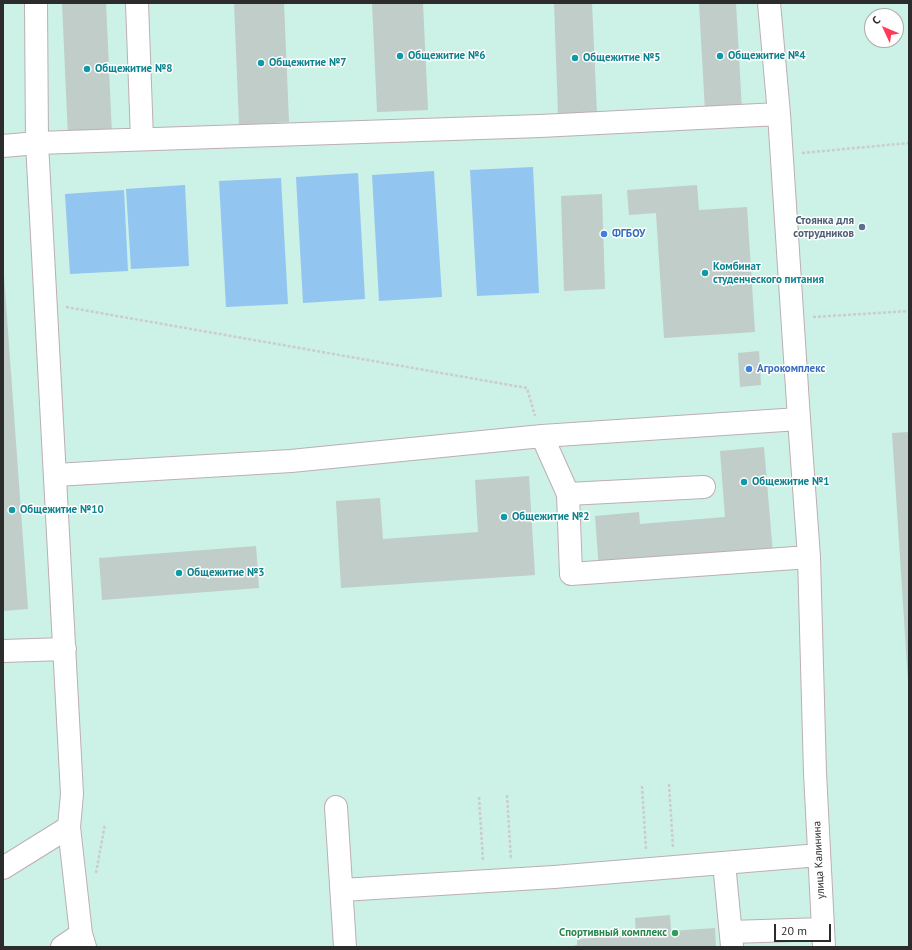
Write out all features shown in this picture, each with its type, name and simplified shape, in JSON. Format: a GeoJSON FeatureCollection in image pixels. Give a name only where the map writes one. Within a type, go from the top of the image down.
{"type":"FeatureCollection","features":[{"type":"Feature","properties":{"kind":"lane"},"geometry":{"type":"LineString","coordinates":[[36,3],[37,143],[72,794],[69,827],[83,940],[62,947]]}},
{"type":"Feature","properties":{"kind":"lane"},"geometry":{"type":"LineString","coordinates":[[137,3],[142,139]]}},
{"type":"Feature","properties":{"kind":"lane","name":"улица Калинина"},"geometry":{"type":"LineString","coordinates":[[769,3],[782,155],[809,557],[815,773],[823,938]]}},
{"type":"Feature","properties":{"kind":"lane"},"geometry":{"type":"LineString","coordinates":[[3,146],[37,143],[142,139],[540,126],[779,114]]}},
{"type":"Feature","properties":{"kind":"lane"},"geometry":{"type":"LineString","coordinates":[[56,476],[291,460],[542,436],[799,419]]}},
{"type":"Feature","properties":{"kind":"lane"},"geometry":{"type":"LineString","coordinates":[[542,436],[568,494],[571,574],[809,557]]}},
{"type":"Feature","properties":{"kind":"lane"},"geometry":{"type":"LineString","coordinates":[[568,494],[704,487]]}},
{"type":"Feature","properties":{"kind":"lane"},"geometry":{"type":"LineString","coordinates":[[3,651],[65,649]]}},
{"type":"Feature","properties":{"kind":"lane"},"geometry":{"type":"LineString","coordinates":[[336,807],[345,947]]}},
{"type":"Feature","properties":{"kind":"lane"},"geometry":{"type":"LineString","coordinates":[[3,868],[69,827]]}},
{"type":"Feature","properties":{"kind":"lane"},"geometry":{"type":"LineString","coordinates":[[342,890],[675,867],[819,854]]}},
{"type":"Feature","properties":{"kind":"lane"},"geometry":{"type":"LineString","coordinates":[[724,863],[732,940],[823,938]]}},
{"type":"Feature","properties":{"kind":"path"},"geometry":{"type":"LineString","coordinates":[[782,155],[909,143]]}},
{"type":"Feature","properties":{"kind":"path"},"geometry":{"type":"LineString","coordinates":[[46,304],[527,388],[542,436]]}},
{"type":"Feature","properties":{"kind":"path"},"geometry":{"type":"LineString","coordinates":[[792,318],[909,311]]}},
{"type":"Feature","properties":{"kind":"path"},"geometry":{"type":"LineString","coordinates":[[669,784],[675,867]]}},
{"type":"Feature","properties":{"kind":"path"},"geometry":{"type":"LineString","coordinates":[[642,786],[648,869]]}},
{"type":"Feature","properties":{"kind":"path"},"geometry":{"type":"LineString","coordinates":[[507,795],[512,879]]}},
{"type":"Feature","properties":{"kind":"path"},"geometry":{"type":"LineString","coordinates":[[479,797],[484,881]]}},
{"type":"Feature","properties":{"kind":"shaded area"},"geometry":{"type":"Polygon","coordinates":[[[3,3],[909,3],[909,947],[3,947],[3,3]]]}},
{"type":"Feature","properties":{"kind":"shaded area"},"geometry":{"type":"Polygon","coordinates":[[[533,167],[539,293],[477,296],[470,170],[533,167]]]}},
{"type":"Feature","properties":{"kind":"shaded area"},"geometry":{"type":"Polygon","coordinates":[[[434,171],[442,297],[379,301],[372,175],[434,171]]]}},
{"type":"Feature","properties":{"kind":"shaded area"},"geometry":{"type":"Polygon","coordinates":[[[358,173],[365,299],[303,303],[296,177],[358,173]]]}},
{"type":"Feature","properties":{"kind":"shaded area"},"geometry":{"type":"Polygon","coordinates":[[[281,178],[288,304],[226,307],[219,181],[281,178]]]}},
{"type":"Feature","properties":{"kind":"shaded area"},"geometry":{"type":"Polygon","coordinates":[[[185,185],[189,266],[131,269],[126,189],[185,185]]]}},
{"type":"Feature","properties":{"kind":"shaded area"},"geometry":{"type":"Polygon","coordinates":[[[124,190],[128,271],[70,274],[65,194],[124,190]]]}},
{"type":"Feature","properties":{"kind":"building","name":"Общежитие №8"},"geometry":{"type":"Polygon","coordinates":[[[62,3],[106,3],[112,135],[68,137],[62,3]]]}},
{"type":"Feature","properties":{"kind":"building","name":"Общежитие №7"},"geometry":{"type":"Polygon","coordinates":[[[234,3],[284,3],[289,122],[239,125],[234,3]]]}},
{"type":"Feature","properties":{"kind":"building","name":"Общежитие №6"},"geometry":{"type":"Polygon","coordinates":[[[372,3],[423,3],[428,110],[377,112],[372,3]]]}},
{"type":"Feature","properties":{"kind":"building","name":"Общежитие №5"},"geometry":{"type":"Polygon","coordinates":[[[554,3],[592,3],[597,114],[558,115],[554,3]]]}},
{"type":"Feature","properties":{"kind":"building","name":"Общежитие №4"},"geometry":{"type":"Polygon","coordinates":[[[699,3],[736,3],[742,110],[705,111],[699,3]]]}},
{"type":"Feature","properties":{"kind":"building","name":"Комбинат студенческого питания"},"geometry":{"type":"Polygon","coordinates":[[[697,185],[699,210],[747,207],[755,332],[664,338],[656,213],[629,215],[627,190],[697,185]]]}},
{"type":"Feature","properties":{"kind":"building"},"geometry":{"type":"Polygon","coordinates":[[[602,194],[605,289],[564,291],[561,196],[602,194]]]}},
{"type":"Feature","properties":{"kind":"building","name":"Общежитие №10"},"geometry":{"type":"Polygon","coordinates":[[[3,262],[28,609],[3,611],[3,262]]]}},
{"type":"Feature","properties":{"kind":"building","name":"Агрокомплекс"},"geometry":{"type":"Polygon","coordinates":[[[759,351],[761,385],[740,387],[738,353],[759,351]]]}},
{"type":"Feature","properties":{"kind":"building"},"geometry":{"type":"Polygon","coordinates":[[[909,432],[909,681],[908,681],[892,433],[909,432]]]}},
{"type":"Feature","properties":{"kind":"building","name":"Общежитие №1"},"geometry":{"type":"Polygon","coordinates":[[[764,447],[773,554],[599,570],[595,516],[639,512],[640,524],[725,517],[720,451],[764,447]]]}},
{"type":"Feature","properties":{"kind":"building","name":"Общежитие №2"},"geometry":{"type":"Polygon","coordinates":[[[529,476],[535,575],[341,588],[336,501],[380,498],[383,539],[478,532],[475,480],[529,476]]]}},
{"type":"Feature","properties":{"kind":"building","name":"Общежитие №3"},"geometry":{"type":"Polygon","coordinates":[[[256,546],[259,588],[102,600],[99,558],[256,546]]]}},
{"type":"Feature","properties":{"kind":"building","name":"Спортивный комплекс"},"geometry":{"type":"Polygon","coordinates":[[[670,915],[671,931],[715,928],[716,947],[568,947],[577,945],[577,939],[636,935],[635,918],[670,915]]]}},
{"type":"Feature","properties":{"kind":"place","name":"Общежитие №6"},"geometry":{"type":"Point","coordinates":[400,56]}},
{"type":"Feature","properties":{"kind":"place","name":"Общежитие №4"},"geometry":{"type":"Point","coordinates":[720,56]}},
{"type":"Feature","properties":{"kind":"place","name":"Общежитие №5"},"geometry":{"type":"Point","coordinates":[575,58]}},
{"type":"Feature","properties":{"kind":"place","name":"Общежитие №7"},"geometry":{"type":"Point","coordinates":[261,63]}},
{"type":"Feature","properties":{"kind":"place","name":"Общежитие №8"},"geometry":{"type":"Point","coordinates":[87,69]}},
{"type":"Feature","properties":{"kind":"place","name":"Стоянка для сотрудников"},"geometry":{"type":"Point","coordinates":[862,227]}},
{"type":"Feature","properties":{"kind":"place","name":"ФГБОУ"},"geometry":{"type":"Point","coordinates":[604,234]}},
{"type":"Feature","properties":{"kind":"place","name":"Комбинат студенческого питания"},"geometry":{"type":"Point","coordinates":[705,273]}},
{"type":"Feature","properties":{"kind":"place","name":"Агрокомплекс"},"geometry":{"type":"Point","coordinates":[749,369]}},
{"type":"Feature","properties":{"kind":"place","name":"Общежитие №1"},"geometry":{"type":"Point","coordinates":[744,482]}},
{"type":"Feature","properties":{"kind":"place","name":"Общежитие №10"},"geometry":{"type":"Point","coordinates":[12,510]}},
{"type":"Feature","properties":{"kind":"place","name":"Общежитие №2"},"geometry":{"type":"Point","coordinates":[504,517]}},
{"type":"Feature","properties":{"kind":"place","name":"Общежитие №3"},"geometry":{"type":"Point","coordinates":[179,573]}},
{"type":"Feature","properties":{"kind":"place","name":"Спортивный комплекс"},"geometry":{"type":"Point","coordinates":[675,933]}}]}
